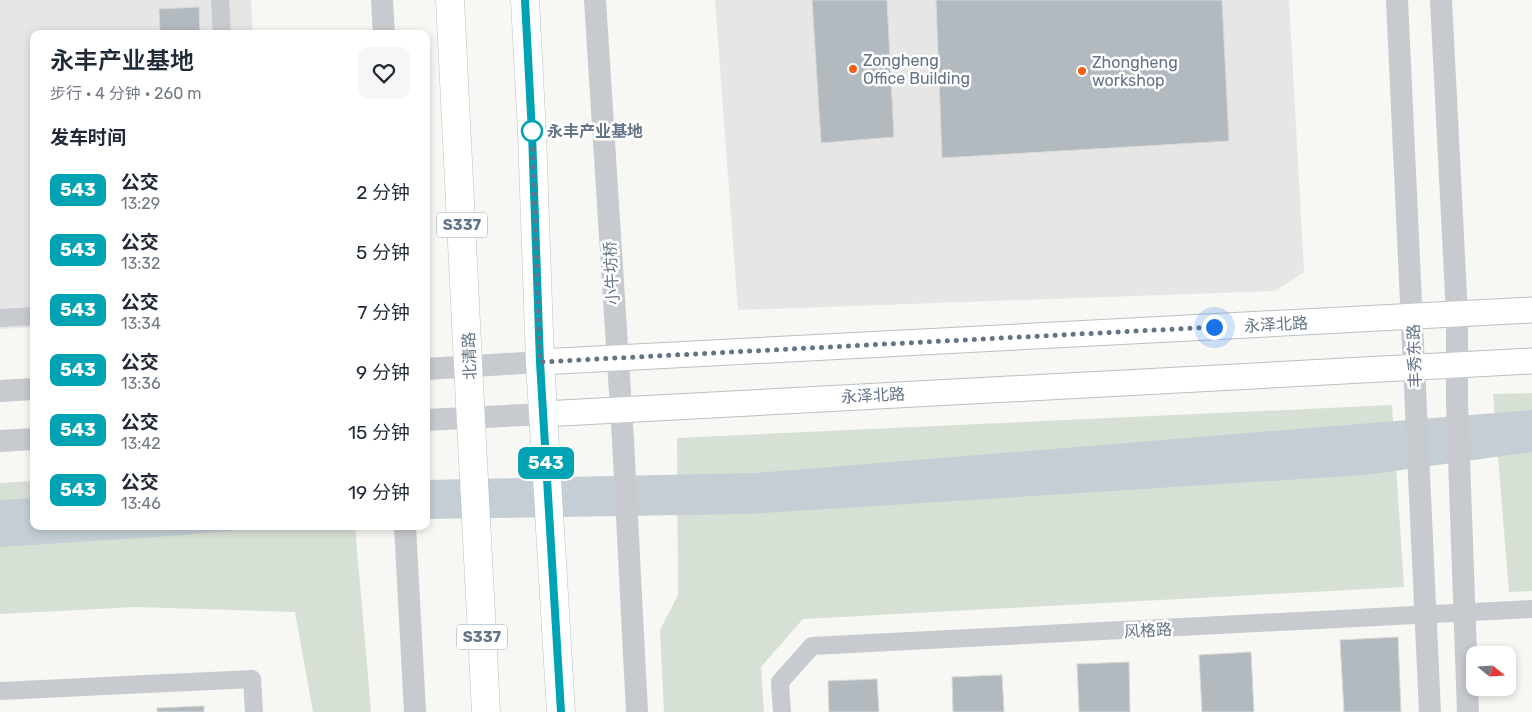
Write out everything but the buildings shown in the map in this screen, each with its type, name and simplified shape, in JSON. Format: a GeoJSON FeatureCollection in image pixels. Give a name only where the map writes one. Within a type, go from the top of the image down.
{"type":"FeatureCollection","features":[{"type":"Feature","properties":{"kind":"main road","name":"北清路"},"geometry":{"type":"LineString","coordinates":[[450,0],[469,367],[471,451],[486,712]]}},
{"type":"Feature","properties":{"kind":"main road"},"geometry":{"type":"LineString","coordinates":[[525,0],[544,444],[561,712]]}},
{"type":"Feature","properties":{"kind":"main road","name":"永泽北路"},"geometry":{"type":"LineString","coordinates":[[540,362],[1532,310]]}},
{"type":"Feature","properties":{"kind":"main road","name":"永泽北路"},"geometry":{"type":"LineString","coordinates":[[544,414],[620,408],[1532,361]]}},
{"type":"Feature","properties":{"kind":"street"},"geometry":{"type":"LineString","coordinates":[[220,0],[222,30]]}},
{"type":"Feature","properties":{"kind":"street"},"geometry":{"type":"LineString","coordinates":[[382,0],[384,30]]}},
{"type":"Feature","properties":{"kind":"street","name":"小牛坊桥"},"geometry":{"type":"LineString","coordinates":[[595,0],[637,712]]}},
{"type":"Feature","properties":{"kind":"street","name":"丰秀东路"},"geometry":{"type":"LineString","coordinates":[[1397,0],[1430,712]]}},
{"type":"Feature","properties":{"kind":"street"},"geometry":{"type":"LineString","coordinates":[[1441,0],[1457,315],[1457,402],[1468,712]]}},
{"type":"Feature","properties":{"kind":"street"},"geometry":{"type":"LineString","coordinates":[[0,318],[30,316]]}},
{"type":"Feature","properties":{"kind":"street"},"geometry":{"type":"LineString","coordinates":[[430,370],[540,362]]}},
{"type":"Feature","properties":{"kind":"street"},"geometry":{"type":"LineString","coordinates":[[0,391],[30,389]]}},
{"type":"Feature","properties":{"kind":"street"},"geometry":{"type":"LineString","coordinates":[[430,420],[544,414]]}},
{"type":"Feature","properties":{"kind":"street"},"geometry":{"type":"LineString","coordinates":[[0,441],[30,439]]}},
{"type":"Feature","properties":{"kind":"street"},"geometry":{"type":"LineString","coordinates":[[406,530],[415,712]]}},
{"type":"Feature","properties":{"kind":"street","name":"风格路"},"geometry":{"type":"LineString","coordinates":[[782,712],[780,682],[812,646],[1532,610]]}},
{"type":"Feature","properties":{"kind":"street"},"geometry":{"type":"LineString","coordinates":[[0,691],[252,679],[254,712]]}},
{"type":"Feature","properties":{"kind":"shaded area"},"geometry":{"type":"Polygon","coordinates":[[[0,0],[251,0],[253,30],[30,30],[30,327],[0,329],[0,0]]]}},
{"type":"Feature","properties":{"kind":"shaded area"},"geometry":{"type":"Polygon","coordinates":[[[715,0],[1289,0],[1304,272],[1275,291],[738,310],[715,0]]]}},
{"type":"Feature","properties":{"kind":"shaded area"},"geometry":{"type":"Polygon","coordinates":[[[1532,393],[1532,591],[1509,592],[1493,394],[1532,393]]]}},
{"type":"Feature","properties":{"kind":"shaded area"},"geometry":{"type":"Polygon","coordinates":[[[1392,405],[1404,587],[803,619],[761,667],[764,712],[664,712],[660,630],[678,595],[677,438],[1392,405]]]}},
{"type":"Feature","properties":{"kind":"shaded area"},"geometry":{"type":"Polygon","coordinates":[[[1532,410],[1532,452],[1365,475],[747,514],[430,519],[430,480],[756,473],[1532,410]]]}},
{"type":"Feature","properties":{"kind":"shaded area"},"geometry":{"type":"Polygon","coordinates":[[[30,481],[30,530],[355,530],[371,712],[313,712],[295,612],[136,607],[0,614],[0,483],[30,481]]]}},
{"type":"Feature","properties":{"kind":"shaded area"},"geometry":{"type":"Polygon","coordinates":[[[30,498],[30,530],[237,530],[0,547],[0,500],[30,498]]]}},
{"type":"Feature","properties":{"kind":"bus line","name":"543"},"geometry":{"type":"LineString","coordinates":[[525,0],[544,444],[561,712]]}},
{"type":"Feature","properties":{"kind":"place","name":"Zongheng Office Building"},"geometry":{"type":"Point","coordinates":[853,69]}},
{"type":"Feature","properties":{"kind":"place","name":"Zhongheng workshop"},"geometry":{"type":"Point","coordinates":[1082,71]}},
{"type":"Feature","properties":{"kind":"place","name":"永丰产业基地"},"geometry":{"type":"Point","coordinates":[532,131]}},
{"type":"Feature","properties":{"kind":"route"},"geometry":{"type":"LineString","coordinates":[[532,131],[540,362],[1214,327]]}}]}
